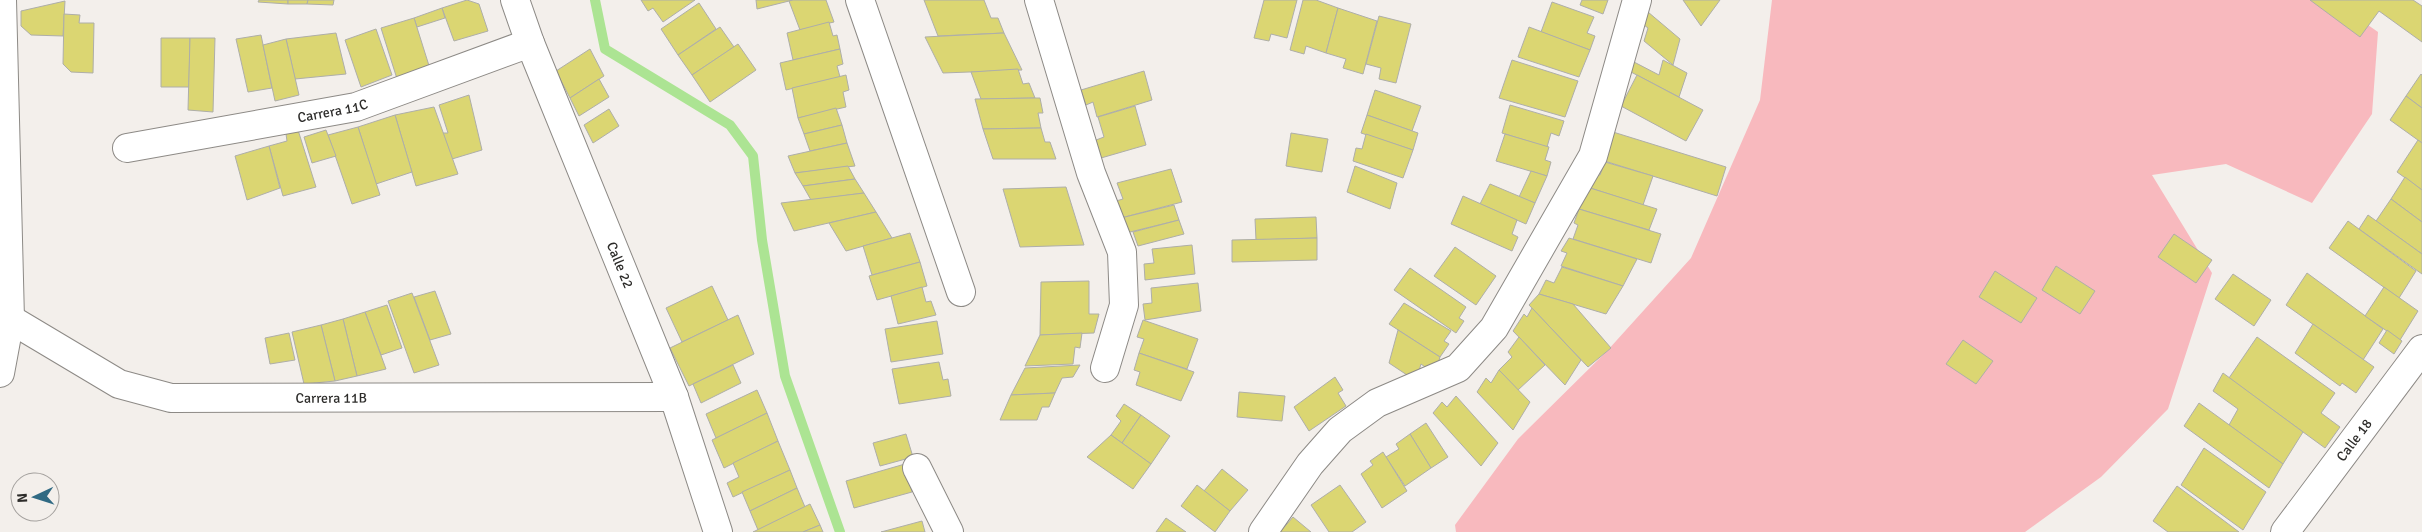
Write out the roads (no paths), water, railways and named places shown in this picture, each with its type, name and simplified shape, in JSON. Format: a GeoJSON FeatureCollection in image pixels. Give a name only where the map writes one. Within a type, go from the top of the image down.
{"type":"FeatureCollection","features":[{"type":"Feature","properties":{"kind":"street"},"geometry":{"type":"LineString","coordinates":[[0,373],[10,319],[2,0]]}},
{"type":"Feature","properties":{"kind":"street","name":"Calle 22"},"geometry":{"type":"LineString","coordinates":[[515,0],[530,43],[674,397],[718,532]]}},
{"type":"Feature","properties":{"kind":"street"},"geometry":{"type":"LineString","coordinates":[[860,0],[962,292]]}},
{"type":"Feature","properties":{"kind":"street"},"geometry":{"type":"LineString","coordinates":[[1039,0],[1091,173],[1122,252],[1124,305],[1105,368]]}},
{"type":"Feature","properties":{"kind":"street"},"geometry":{"type":"LineString","coordinates":[[1263,532],[1310,464],[1340,430],[1376,403],[1458,368],[1494,328],[1593,156],[1637,0]]}},
{"type":"Feature","properties":{"kind":"street","name":"Carrera 11C"},"geometry":{"type":"LineString","coordinates":[[127,148],[356,107],[530,43]]}},
{"type":"Feature","properties":{"kind":"street","name":"Carrera 11B"},"geometry":{"type":"LineString","coordinates":[[10,319],[119,384],[171,398],[674,397]]}},
{"type":"Feature","properties":{"kind":"street","name":"Calle 18"},"geometry":{"type":"LineString","coordinates":[[2285,532],[2422,349]]}},
{"type":"Feature","properties":{"kind":"street"},"geometry":{"type":"LineString","coordinates":[[916,468],[949,532]]}},
{"type":"Feature","properties":{"kind":"waterway"},"geometry":{"type":"LineString","coordinates":[[595,0],[605,49],[730,125],[753,156],[762,240],[785,376],[840,532]]}}]}
